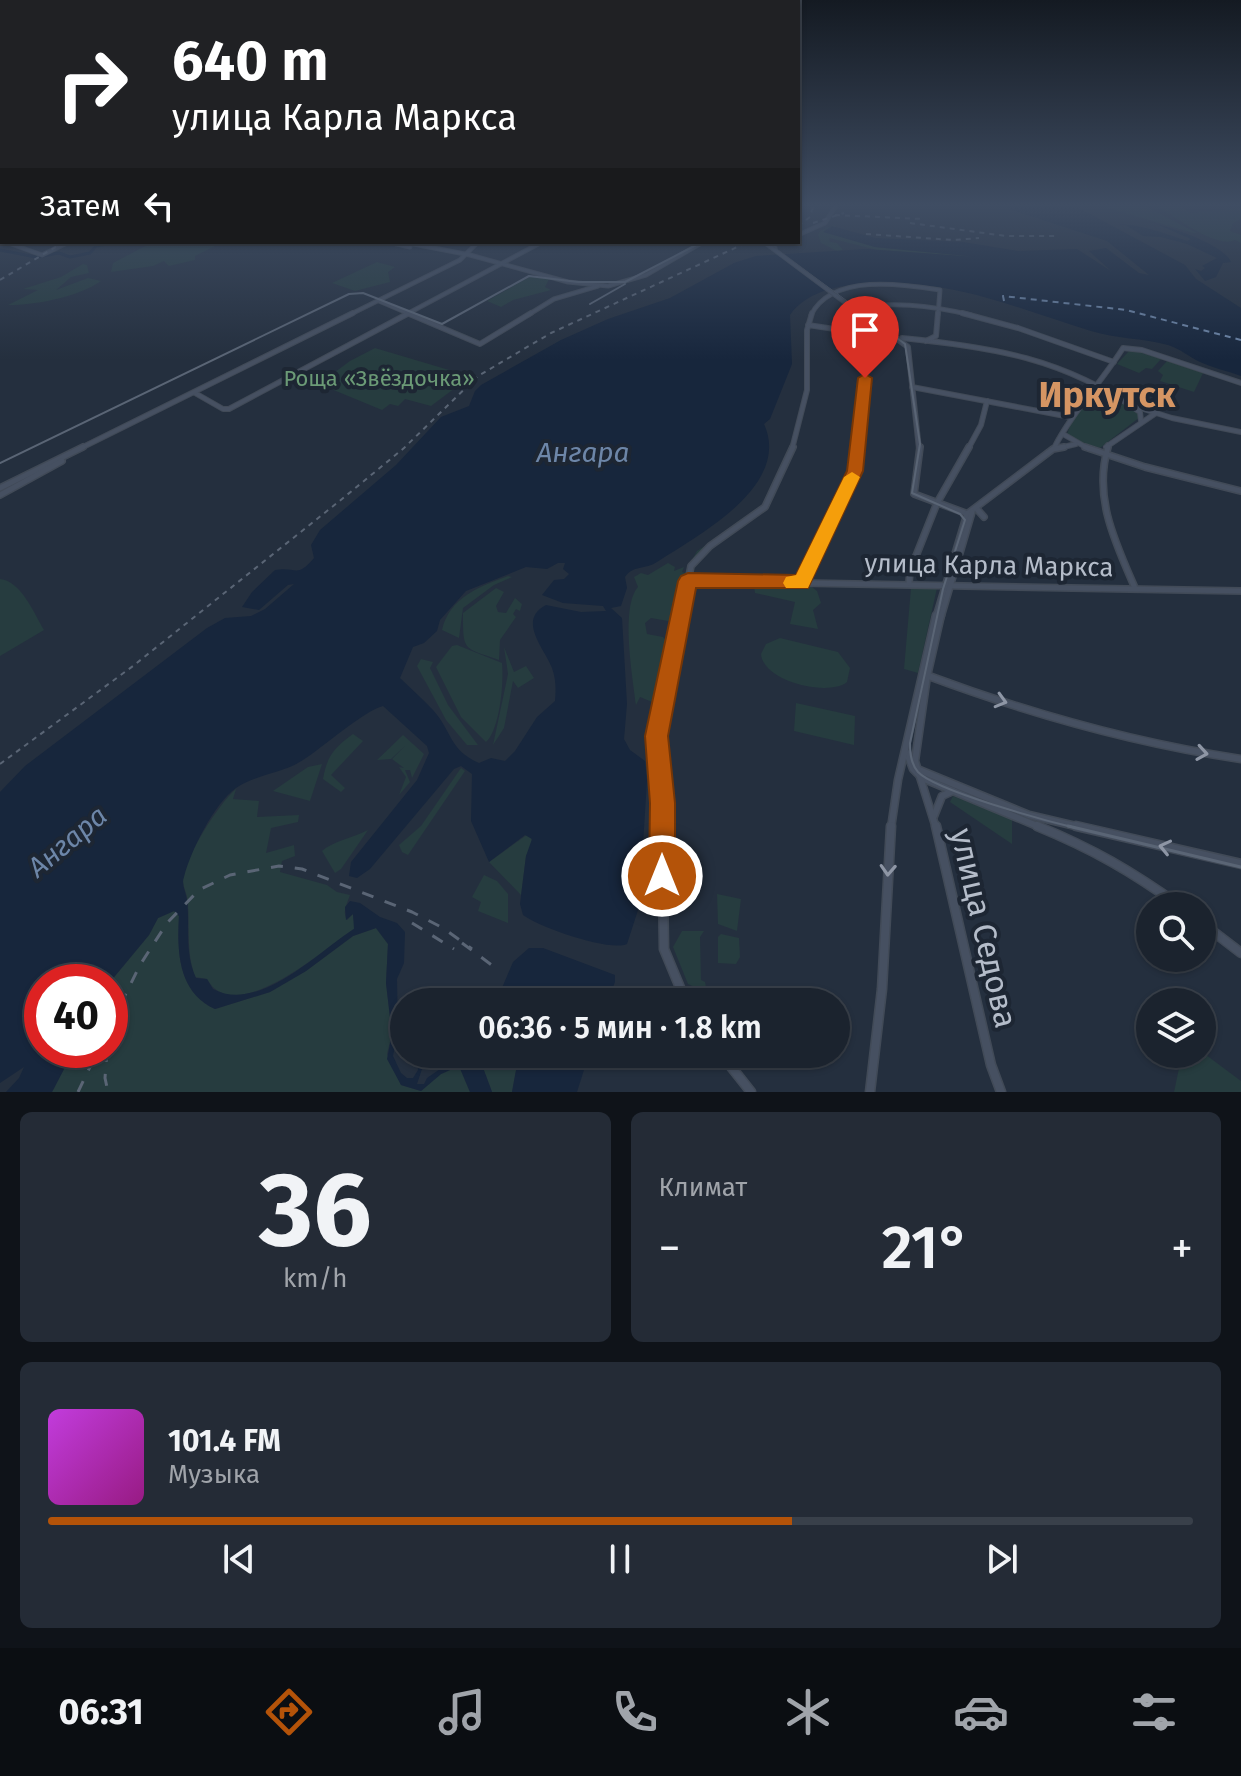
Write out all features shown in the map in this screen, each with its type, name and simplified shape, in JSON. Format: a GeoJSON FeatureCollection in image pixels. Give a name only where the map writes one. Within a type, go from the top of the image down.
{"type":"FeatureCollection","features":[{"type":"Feature","properties":{"kind":"main road"},"geometry":{"type":"LineString","coordinates":[[0,488],[197,394],[459,258]]}},
{"type":"Feature","properties":{"kind":"main road"},"geometry":{"type":"LineString","coordinates":[[477,258],[535,276],[607,284],[625,283],[673,258]]}},
{"type":"Feature","properties":{"kind":"main road"},"geometry":{"type":"LineString","coordinates":[[197,394],[226,409],[512,258]]}},
{"type":"Feature","properties":{"kind":"main road"},"geometry":{"type":"LineString","coordinates":[[785,258],[852,310],[895,337]]}},
{"type":"Feature","properties":{"kind":"main road"},"geometry":{"type":"LineString","coordinates":[[787,258],[852,310],[908,345],[920,444],[913,491],[916,497],[984,517]]}},
{"type":"Feature","properties":{"kind":"main road"},"geometry":{"type":"LineString","coordinates":[[379,300],[480,344],[554,299],[607,284]]}},
{"type":"Feature","properties":{"kind":"main road"},"geometry":{"type":"LineString","coordinates":[[680,988],[667,961],[663,934],[662,803],[657,736],[691,566],[698,554],[741,528],[765,507],[774,493],[789,460],[806,397],[808,325],[818,303],[831,294],[850,288],[880,286],[940,290],[936,337],[926,341]]}},
{"type":"Feature","properties":{"kind":"main road"},"geometry":{"type":"LineString","coordinates":[[852,310],[900,304],[940,309],[991,320],[1114,362]]}},
{"type":"Feature","properties":{"kind":"main road"},"geometry":{"type":"LineString","coordinates":[[802,583],[855,471],[863,397],[865,335],[864,324],[852,310]]}},
{"type":"Feature","properties":{"kind":"main road"},"geometry":{"type":"LineString","coordinates":[[808,325],[865,335],[999,349],[1098,385],[1129,404],[1142,415],[1141,421]]}},
{"type":"Feature","properties":{"kind":"main road"},"geometry":{"type":"LineString","coordinates":[[879,336],[885,332]]}},
{"type":"Feature","properties":{"kind":"main road"},"geometry":{"type":"LineString","coordinates":[[870,1092],[882,989],[890,834],[900,773],[945,585],[971,512],[1053,449],[1070,417],[1091,395],[1123,348],[1139,349],[1241,383]]}},
{"type":"Feature","properties":{"kind":"main road"},"geometry":{"type":"LineString","coordinates":[[912,387],[1070,417]]}},
{"type":"Feature","properties":{"kind":"main road"},"geometry":{"type":"LineString","coordinates":[[1091,395],[1098,394],[1156,413],[1241,432]]}},
{"type":"Feature","properties":{"kind":"main road"},"geometry":{"type":"LineString","coordinates":[[0,495],[186,397]]}},
{"type":"Feature","properties":{"kind":"main road"},"geometry":{"type":"LineString","coordinates":[[909,583],[910,571],[937,503],[981,425],[987,401]]}},
{"type":"Feature","properties":{"kind":"main road"},"geometry":{"type":"LineString","coordinates":[[1094,450],[1101,450],[1156,413]]}},
{"type":"Feature","properties":{"kind":"main road"},"geometry":{"type":"LineString","coordinates":[[1063,433],[1065,438],[1076,444],[1105,454],[1241,491]]}},
{"type":"Feature","properties":{"kind":"main road"},"geometry":{"type":"LineString","coordinates":[[1053,449],[1076,444]]}},
{"type":"Feature","properties":{"kind":"main road"},"geometry":{"type":"LineString","coordinates":[[1108,445],[1101,481],[1104,503],[1135,588]]}},
{"type":"Feature","properties":{"kind":"main road"},"geometry":{"type":"LineString","coordinates":[[1094,450],[1102,460],[1099,480],[1102,502]]}},
{"type":"Feature","properties":{"kind":"main road"},"geometry":{"type":"LineString","coordinates":[[32,472],[38,471],[39,474]]}},
{"type":"Feature","properties":{"kind":"main road"},"geometry":{"type":"LineString","coordinates":[[945,585],[971,512]]}},
{"type":"Feature","properties":{"kind":"main road"},"geometry":{"type":"LineString","coordinates":[[951,575],[966,585]]}},
{"type":"Feature","properties":{"kind":"main road","name":"улица Карла Маркса"},"geometry":{"type":"LineString","coordinates":[[688,581],[1241,591]]}},
{"type":"Feature","properties":{"kind":"main road"},"geometry":{"type":"LineString","coordinates":[[925,673],[979,695],[1162,747],[1241,759]]}},
{"type":"Feature","properties":{"kind":"main road"},"geometry":{"type":"LineString","coordinates":[[920,773],[915,747],[925,673]]}},
{"type":"Feature","properties":{"kind":"main road","name":"улица Седова"},"geometry":{"type":"LineString","coordinates":[[907,750],[910,765],[920,773],[934,817],[991,1065],[1001,1092]]}},
{"type":"Feature","properties":{"kind":"main road"},"geometry":{"type":"LineString","coordinates":[[900,773],[920,773],[1029,815],[1241,864]]}},
{"type":"Feature","properties":{"kind":"main road"},"geometry":{"type":"LineString","coordinates":[[920,773],[954,791],[1111,858],[1160,892]]}},
{"type":"Feature","properties":{"kind":"main road"},"geometry":{"type":"LineString","coordinates":[[934,817],[942,796],[954,791]]}},
{"type":"Feature","properties":{"kind":"main road"},"geometry":{"type":"LineString","coordinates":[[1216,934],[1241,953]]}},
{"type":"Feature","properties":{"kind":"main road"},"geometry":{"type":"LineString","coordinates":[[732,1068],[751,1092]]}},
{"type":"Feature","properties":{"kind":"green space"},"geometry":{"type":"Polygon","coordinates":[[[123,258],[195,258],[169,266],[164,261],[153,266],[111,272],[113,263],[123,258]]]}},
{"type":"Feature","properties":{"kind":"green space"},"geometry":{"type":"Polygon","coordinates":[[[377,262],[395,267],[388,272],[390,282],[355,291],[332,283],[377,262]]]}},
{"type":"Feature","properties":{"kind":"green space"},"geometry":{"type":"Polygon","coordinates":[[[83,264],[87,265],[89,273],[71,277],[56,290],[88,278],[101,281],[81,292],[56,299],[8,305],[38,290],[23,289],[61,277],[83,264]]]}},
{"type":"Feature","properties":{"kind":"green space"},"geometry":{"type":"Polygon","coordinates":[[[531,276],[549,279],[545,287],[551,290],[513,300],[501,307],[487,301],[531,276]]]}},
{"type":"Feature","properties":{"kind":"green space","name":"Роща «Звёздочка»"},"geometry":{"type":"Polygon","coordinates":[[[375,348],[466,375],[455,388],[431,406],[405,399],[398,406],[390,404],[382,410],[319,384],[350,361],[375,348]]]}},
{"type":"Feature","properties":{"kind":"green space"},"geometry":{"type":"Polygon","coordinates":[[[1129,351],[1161,359],[1152,369],[1146,368],[1139,373],[1117,364],[1129,351]]]}},
{"type":"Feature","properties":{"kind":"green space"},"geometry":{"type":"Polygon","coordinates":[[[1167,361],[1203,373],[1194,392],[1160,381],[1163,375],[1158,371],[1167,361]]]}},
{"type":"Feature","properties":{"kind":"green space"},"geometry":{"type":"Polygon","coordinates":[[[1092,397],[1126,404],[1140,417],[1100,448],[1071,439],[1067,434],[1073,418],[1092,397]]]}},
{"type":"Feature","properties":{"kind":"green space"},"geometry":{"type":"Polygon","coordinates":[[[717,538],[694,558],[686,574],[677,617],[668,621],[651,618],[645,623],[647,634],[663,637],[671,647],[657,704],[640,697],[636,705],[629,626],[633,597],[638,587],[634,577],[641,573],[648,575],[668,563],[675,567],[674,571],[684,567],[682,572],[685,573],[697,551],[717,538]]]}},
{"type":"Feature","properties":{"kind":"green space"},"geometry":{"type":"Polygon","coordinates":[[[512,577],[494,585],[463,608],[459,638],[442,630],[451,609],[459,601],[477,589],[512,577]]]}},
{"type":"Feature","properties":{"kind":"green space"},"geometry":{"type":"Polygon","coordinates":[[[0,579],[8,581],[21,592],[44,630],[0,656],[0,579]]]}},
{"type":"Feature","properties":{"kind":"green space"},"geometry":{"type":"Polygon","coordinates":[[[754,586],[812,587],[821,603],[813,610],[818,629],[790,624],[795,602],[755,593],[754,586]]]}},
{"type":"Feature","properties":{"kind":"green space"},"geometry":{"type":"Polygon","coordinates":[[[496,588],[504,592],[496,606],[498,612],[506,613],[515,598],[522,604],[520,611],[516,609],[513,614],[516,617],[500,640],[499,660],[472,650],[465,642],[463,626],[463,613],[496,588]]]}},
{"type":"Feature","properties":{"kind":"green space"},"geometry":{"type":"Polygon","coordinates":[[[911,588],[937,588],[918,673],[904,669],[911,588]]]}},
{"type":"Feature","properties":{"kind":"green space"},"geometry":{"type":"Polygon","coordinates":[[[780,638],[838,652],[850,668],[847,682],[826,688],[812,687],[784,679],[773,672],[761,654],[766,644],[780,638]]]}},
{"type":"Feature","properties":{"kind":"green space"},"geometry":{"type":"Polygon","coordinates":[[[457,645],[502,663],[498,716],[486,742],[461,717],[436,667],[452,646],[457,645]]]}},
{"type":"Feature","properties":{"kind":"green space"},"geometry":{"type":"Polygon","coordinates":[[[504,647],[514,672],[526,666],[534,678],[518,688],[513,681],[504,728],[493,745],[508,674],[504,647]]]}},
{"type":"Feature","properties":{"kind":"green space"},"geometry":{"type":"Polygon","coordinates":[[[421,659],[433,662],[430,668],[448,705],[478,745],[467,745],[446,720],[417,666],[421,659]]]}},
{"type":"Feature","properties":{"kind":"green space"},"geometry":{"type":"Polygon","coordinates":[[[796,703],[855,716],[854,745],[794,731],[796,703]]]}},
{"type":"Feature","properties":{"kind":"green space"},"geometry":{"type":"Polygon","coordinates":[[[353,734],[363,741],[331,775],[345,788],[341,792],[323,779],[332,753],[353,734]]]}},
{"type":"Feature","properties":{"kind":"green space"},"geometry":{"type":"Polygon","coordinates":[[[403,735],[424,754],[412,778],[410,770],[405,770],[410,782],[399,795],[406,777],[399,767],[404,768],[392,759],[405,746],[391,759],[377,760],[403,735]]]}},
{"type":"Feature","properties":{"kind":"green space"},"geometry":{"type":"Polygon","coordinates":[[[322,764],[310,801],[273,791],[308,767],[322,764]]]}},
{"type":"Feature","properties":{"kind":"green space"},"geometry":{"type":"Polygon","coordinates":[[[461,768],[465,771],[408,855],[402,852],[399,845],[421,826],[461,768]]]}},
{"type":"Feature","properties":{"kind":"green space"},"geometry":{"type":"Polygon","coordinates":[[[236,789],[233,799],[259,801],[257,817],[299,815],[298,822],[271,828],[266,853],[294,845],[295,856],[282,861],[280,872],[350,895],[345,914],[347,920],[353,914],[355,928],[281,979],[259,990],[238,995],[220,992],[207,979],[195,977],[183,881],[185,869],[204,831],[236,789]]]}},
{"type":"Feature","properties":{"kind":"green space"},"geometry":{"type":"Polygon","coordinates":[[[953,796],[1012,819],[1012,844],[950,802],[953,796]]]}},
{"type":"Feature","properties":{"kind":"green space"},"geometry":{"type":"Polygon","coordinates":[[[368,830],[341,869],[335,873],[322,851],[368,830]]]}},
{"type":"Feature","properties":{"kind":"green space"},"geometry":{"type":"Polygon","coordinates":[[[528,834],[533,842],[526,856],[521,895],[489,862],[528,834]]]}},
{"type":"Feature","properties":{"kind":"green space"},"geometry":{"type":"Polygon","coordinates":[[[484,875],[497,881],[508,894],[508,923],[478,911],[481,902],[472,897],[484,875]]]}},
{"type":"Feature","properties":{"kind":"green space"},"geometry":{"type":"Polygon","coordinates":[[[717,894],[741,899],[737,931],[718,924],[717,894]]]}},
{"type":"Feature","properties":{"kind":"green space"},"geometry":{"type":"Polygon","coordinates":[[[174,911],[179,916],[182,970],[193,992],[215,1009],[270,992],[306,971],[353,936],[376,928],[388,944],[386,983],[390,1042],[387,1054],[390,1068],[393,1068],[401,1085],[421,1091],[441,1074],[460,1068],[470,1092],[52,1092],[65,1068],[128,1068],[128,964],[125,964],[149,935],[158,918],[174,911]]]}},
{"type":"Feature","properties":{"kind":"green space"},"geometry":{"type":"Polygon","coordinates":[[[682,931],[704,931],[700,937],[701,980],[706,987],[697,988],[688,984],[673,947],[682,931]]]}},
{"type":"Feature","properties":{"kind":"green space"},"geometry":{"type":"Polygon","coordinates":[[[721,934],[739,938],[740,957],[736,964],[718,963],[718,937],[721,934]]]}},
{"type":"Feature","properties":{"kind":"green space"},"geometry":{"type":"Polygon","coordinates":[[[1216,1062],[1241,1081],[1241,1092],[1174,1092],[1179,1068],[1216,1068],[1216,1062]]]}},
{"type":"Feature","properties":{"kind":"green space"},"geometry":{"type":"Polygon","coordinates":[[[483,1068],[516,1068],[512,1092],[492,1092],[483,1068]]]}},
{"type":"Feature","properties":{"kind":"water","name":"Ангара"},"geometry":{"type":"Polygon","coordinates":[[[750,258],[1091,258],[1111,271],[1097,258],[1119,258],[1139,273],[1149,275],[1128,258],[1172,258],[1185,265],[1196,279],[1241,308],[1241,376],[1205,364],[1168,345],[1100,334],[1006,303],[951,289],[892,283],[860,284],[821,292],[796,307],[790,315],[792,364],[770,419],[764,424],[769,446],[765,468],[754,487],[717,523],[653,564],[628,573],[621,606],[611,608],[622,618],[627,704],[624,739],[630,750],[645,761],[647,781],[639,907],[627,944],[605,945],[574,937],[523,915],[520,904],[526,856],[532,839],[525,835],[489,862],[471,821],[472,774],[461,766],[454,769],[370,869],[357,878],[349,876],[351,862],[417,780],[429,753],[427,746],[383,706],[366,714],[295,765],[252,780],[228,795],[198,841],[183,885],[187,900],[189,949],[196,978],[207,979],[213,989],[231,995],[269,987],[288,977],[354,929],[353,914],[346,920],[345,907],[350,901],[360,903],[380,917],[397,923],[405,932],[404,963],[397,979],[397,988],[390,988],[390,1017],[386,983],[388,944],[376,928],[353,936],[306,971],[270,992],[215,1009],[203,1002],[187,982],[180,957],[179,916],[174,911],[158,918],[149,935],[125,964],[24,964],[24,1067],[0,1083],[0,792],[25,766],[207,628],[225,618],[251,616],[265,609],[294,584],[288,585],[259,610],[242,607],[252,592],[275,570],[300,570],[308,564],[314,558],[311,545],[320,530],[396,465],[441,417],[469,406],[481,385],[561,340],[608,319],[670,298],[734,263],[750,258]],[[565,563],[547,569],[526,567],[466,591],[440,620],[437,631],[424,643],[413,647],[400,678],[433,710],[456,746],[469,758],[479,763],[491,758],[505,761],[537,717],[555,701],[553,672],[533,626],[538,611],[546,605],[581,612],[606,611],[603,606],[563,603],[542,595],[554,580],[564,579],[569,574],[563,569],[565,563]]]}},
{"type":"Feature","properties":{"kind":"water"},"geometry":{"type":"Polygon","coordinates":[[[1217,258],[1228,258],[1231,262],[1223,263],[1216,277],[1205,281],[1195,269],[1201,271],[1205,268],[1202,266],[1217,258]]]}},
{"type":"Feature","properties":{"kind":"water"},"geometry":{"type":"Polygon","coordinates":[[[529,948],[543,948],[615,975],[615,982],[613,988],[502,988],[513,962],[529,948]]]}},
{"type":"Feature","properties":{"kind":"water","name":"Ангара"},"geometry":{"type":"Polygon","coordinates":[[[24,1067],[65,1068],[52,1092],[6,1092],[24,1067]]]}},
{"type":"Feature","properties":{"kind":"water","name":"Ангара"},"geometry":{"type":"Polygon","coordinates":[[[392,1068],[399,1068],[407,1078],[413,1078],[418,1068],[422,1068],[417,1084],[424,1084],[427,1078],[442,1068],[454,1068],[441,1074],[421,1091],[401,1085],[392,1068]]]}},
{"type":"Feature","properties":{"kind":"water","name":"Ангара"},"geometry":{"type":"Polygon","coordinates":[[[460,1068],[483,1068],[492,1092],[470,1092],[460,1068]]]}},
{"type":"Feature","properties":{"kind":"water"},"geometry":{"type":"Polygon","coordinates":[[[516,1068],[585,1068],[577,1092],[512,1092],[516,1068]]]}},
{"type":"Feature","properties":{"kind":"ferry route"},"geometry":{"type":"LineString","coordinates":[[1004,301],[1003,296],[1126,310],[1241,340]]}},
{"type":"Feature","properties":{"kind":"tram line"},"geometry":{"type":"LineString","coordinates":[[0,463],[349,294],[363,293],[442,324],[529,276],[578,282],[625,282],[671,258]]}},
{"type":"Feature","properties":{"kind":"tram line"},"geometry":{"type":"LineString","coordinates":[[787,258],[905,344],[920,444],[912,493],[960,514],[965,520],[943,589],[910,743],[914,766],[929,780],[946,788],[1072,827]]}},
{"type":"Feature","properties":{"kind":"tram line"},"geometry":{"type":"LineString","coordinates":[[590,304],[625,284]]}},
{"type":"Feature","properties":{"kind":"tram line"},"geometry":{"type":"LineString","coordinates":[[1068,826],[1072,827]]}},
{"type":"Feature","properties":{"kind":"tram line"},"geometry":{"type":"LineString","coordinates":[[1072,827],[1241,867]]}},
{"type":"Feature","properties":{"kind":"railway"},"geometry":{"type":"LineString","coordinates":[[0,280],[37,258]]}},
{"type":"Feature","properties":{"kind":"railway"},"geometry":{"type":"LineString","coordinates":[[0,764],[133,666],[342,499],[404,448],[478,376],[551,333],[713,258]]}},
{"type":"Feature","properties":{"kind":"railway"},"geometry":{"type":"LineString","coordinates":[[128,989],[167,923],[199,890],[230,875],[279,866],[302,869],[412,912],[443,928],[472,949]]}},
{"type":"Feature","properties":{"kind":"railway"},"geometry":{"type":"LineString","coordinates":[[412,923],[454,949]]}},
{"type":"Feature","properties":{"kind":"railway"},"geometry":{"type":"LineString","coordinates":[[462,943],[493,966]]}},
{"type":"Feature","properties":{"kind":"railway"},"geometry":{"type":"LineString","coordinates":[[78,1092],[89,1068]]}},
{"type":"Feature","properties":{"kind":"railway"},"geometry":{"type":"LineString","coordinates":[[106,1068],[108,1092]]}},
{"type":"Feature","properties":{"kind":"slow traffic"},"geometry":{"type":"LineString","coordinates":[[793,583],[802,583],[852,477]]}},
{"type":"Feature","properties":{"kind":"district","name":"Иркутск"},"geometry":{"type":"Point","coordinates":[1107,394]}},
{"type":"Feature","properties":{"kind":"route"},"geometry":{"type":"LineString","coordinates":[[662,876],[661,774],[657,736],[688,581],[802,583],[855,471],[865,378]]}}]}
